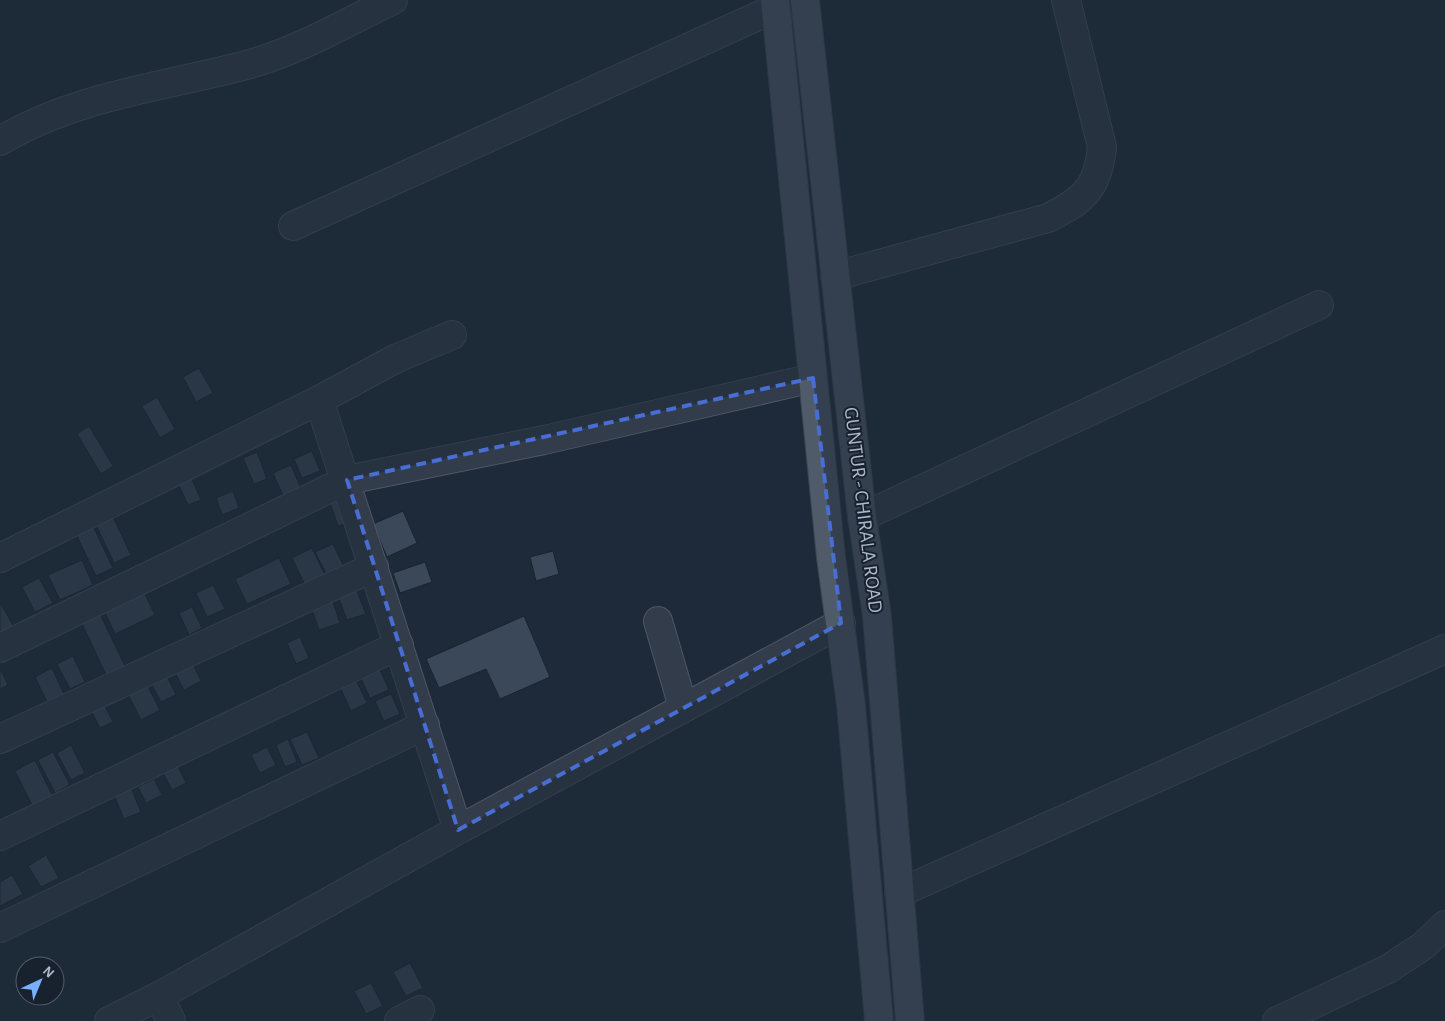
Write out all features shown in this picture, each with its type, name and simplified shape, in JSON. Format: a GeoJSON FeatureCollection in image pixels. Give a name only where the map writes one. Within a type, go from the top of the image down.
{"type":"FeatureCollection","features":[{"type":"Feature","properties":{"kind":"main road","name":"GUNTUR - CHIRALA ROAD"},"geometry":{"type":"LineString","coordinates":[[806,0],[862,516],[877,616],[910,1021]]}},
{"type":"Feature","properties":{"kind":"main road","name":"GUNTUR - CHIRALA ROAD"},"geometry":{"type":"LineString","coordinates":[[775,4],[831,557],[841,622],[880,1021]]}},
{"type":"Feature","properties":{"kind":"street"},"geometry":{"type":"LineString","coordinates":[[0,141],[41,118],[83,104],[252,63],[292,48],[393,0]]}},
{"type":"Feature","properties":{"kind":"street"},"geometry":{"type":"LineString","coordinates":[[835,276],[1048,218],[1073,205],[1091,188],[1100,168],[1102,147],[1066,0]]}},
{"type":"Feature","properties":{"kind":"street"},"geometry":{"type":"LineString","coordinates":[[293,226],[775,4]]}},
{"type":"Feature","properties":{"kind":"street"},"geometry":{"type":"LineString","coordinates":[[862,516],[1319,305]]}},
{"type":"Feature","properties":{"kind":"street"},"geometry":{"type":"LineString","coordinates":[[0,558],[319,400],[395,359],[452,335]]}},
{"type":"Feature","properties":{"kind":"street"},"geometry":{"type":"LineString","coordinates":[[0,648],[346,480],[544,440],[813,378]]}},
{"type":"Feature","properties":{"kind":"street"},"geometry":{"type":"LineString","coordinates":[[319,400],[458,830]]}},
{"type":"Feature","properties":{"kind":"street"},"geometry":{"type":"LineString","coordinates":[[0,739],[374,567]]}},
{"type":"Feature","properties":{"kind":"street"},"geometry":{"type":"LineString","coordinates":[[658,621],[683,707]]}},
{"type":"Feature","properties":{"kind":"street"},"geometry":{"type":"LineString","coordinates":[[109,1021],[159,996],[458,830],[841,622]]}},
{"type":"Feature","properties":{"kind":"street"},"geometry":{"type":"LineString","coordinates":[[0,836],[399,645]]}},
{"type":"Feature","properties":{"kind":"street"},"geometry":{"type":"LineString","coordinates":[[899,893],[1445,649]]}},
{"type":"Feature","properties":{"kind":"street"},"geometry":{"type":"LineString","coordinates":[[0,928],[425,725]]}},
{"type":"Feature","properties":{"kind":"street"},"geometry":{"type":"LineString","coordinates":[[1442,928],[1445,957]]}},
{"type":"Feature","properties":{"kind":"street"},"geometry":{"type":"LineString","coordinates":[[1277,1021],[1388,969],[1423,946],[1442,928]]}},
{"type":"Feature","properties":{"kind":"street"},"geometry":{"type":"LineString","coordinates":[[159,996],[171,1021]]}},
{"type":"Feature","properties":{"kind":"highlighted area"},"geometry":{"type":"Polygon","coordinates":[[[813,378],[841,623],[458,830],[347,480],[813,378]]]}},
{"type":"Feature","properties":{"kind":"building"},"geometry":{"type":"Polygon","coordinates":[[[199,368],[213,393],[196,402],[183,377],[199,368]]]}},
{"type":"Feature","properties":{"kind":"building"},"geometry":{"type":"Polygon","coordinates":[[[157,397],[175,429],[160,438],[142,406],[157,397]]]}},
{"type":"Feature","properties":{"kind":"building"},"geometry":{"type":"Polygon","coordinates":[[[89,426],[113,466],[101,474],[77,434],[89,426]]]}},
{"type":"Feature","properties":{"kind":"building"},"geometry":{"type":"Polygon","coordinates":[[[312,451],[320,471],[302,478],[294,459],[312,451]]]}},
{"type":"Feature","properties":{"kind":"building"},"geometry":{"type":"Polygon","coordinates":[[[257,452],[267,479],[254,484],[243,458],[257,452]]]}},
{"type":"Feature","properties":{"kind":"building"},"geometry":{"type":"Polygon","coordinates":[[[291,465],[302,491],[284,498],[273,473],[291,465]]]}},
{"type":"Feature","properties":{"kind":"building"},"geometry":{"type":"Polygon","coordinates":[[[191,477],[201,500],[188,505],[178,483],[191,477]]]}},
{"type":"Feature","properties":{"kind":"building"},"geometry":{"type":"Polygon","coordinates":[[[233,491],[239,508],[222,515],[216,498],[233,491]]]}},
{"type":"Feature","properties":{"kind":"building"},"geometry":{"type":"Polygon","coordinates":[[[342,495],[352,521],[338,526],[329,500],[342,495]]]}},
{"type":"Feature","properties":{"kind":"building"},"geometry":{"type":"Polygon","coordinates":[[[403,511],[417,543],[387,557],[373,524],[403,511]]]}},
{"type":"Feature","properties":{"kind":"building"},"geometry":{"type":"Polygon","coordinates":[[[113,517],[131,555],[114,563],[96,525],[113,517]]]}},
{"type":"Feature","properties":{"kind":"building"},"geometry":{"type":"Polygon","coordinates":[[[92,524],[113,568],[96,576],[75,532],[92,524]]]}},
{"type":"Feature","properties":{"kind":"building"},"geometry":{"type":"Polygon","coordinates":[[[333,544],[346,571],[329,579],[315,552],[333,544]]]}},
{"type":"Feature","properties":{"kind":"building"},"geometry":{"type":"Polygon","coordinates":[[[312,548],[325,575],[305,585],[292,558],[312,548]]]}},
{"type":"Feature","properties":{"kind":"building"},"geometry":{"type":"Polygon","coordinates":[[[553,551],[559,574],[536,581],[530,557],[553,551]]]}},
{"type":"Feature","properties":{"kind":"building"},"geometry":{"type":"Polygon","coordinates":[[[279,558],[291,584],[247,604],[235,579],[279,558]]]}},
{"type":"Feature","properties":{"kind":"building"},"geometry":{"type":"Polygon","coordinates":[[[82,560],[93,585],[60,600],[48,575],[82,560]]]}},
{"type":"Feature","properties":{"kind":"building"},"geometry":{"type":"Polygon","coordinates":[[[425,562],[432,582],[400,593],[393,573],[425,562]]]}},
{"type":"Feature","properties":{"kind":"building"},"geometry":{"type":"Polygon","coordinates":[[[39,578],[53,603],[35,612],[22,587],[39,578]]]}},
{"type":"Feature","properties":{"kind":"building"},"geometry":{"type":"Polygon","coordinates":[[[213,585],[225,609],[207,617],[196,593],[213,585]]]}},
{"type":"Feature","properties":{"kind":"building"},"geometry":{"type":"Polygon","coordinates":[[[142,588],[155,615],[115,634],[102,606],[142,588]]]}},
{"type":"Feature","properties":{"kind":"building"},"geometry":{"type":"Polygon","coordinates":[[[356,589],[366,614],[347,620],[338,596],[356,589]]]}},
{"type":"Feature","properties":{"kind":"building"},"geometry":{"type":"Polygon","coordinates":[[[332,599],[340,623],[319,630],[311,607],[332,599]]]}},
{"type":"Feature","properties":{"kind":"building"},"geometry":{"type":"Polygon","coordinates":[[[0,602],[15,629],[0,637],[0,602]]]}},
{"type":"Feature","properties":{"kind":"building"},"geometry":{"type":"Polygon","coordinates":[[[192,607],[202,628],[189,635],[179,613],[192,607]]]}},
{"type":"Feature","properties":{"kind":"building"},"geometry":{"type":"Polygon","coordinates":[[[97,608],[125,666],[106,675],[79,617],[97,608]]]}},
{"type":"Feature","properties":{"kind":"building"},"geometry":{"type":"Polygon","coordinates":[[[524,616],[550,677],[500,699],[486,669],[439,688],[426,659],[524,616]]]}},
{"type":"Feature","properties":{"kind":"building"},"geometry":{"type":"Polygon","coordinates":[[[300,637],[309,658],[296,664],[287,643],[300,637]]]}},
{"type":"Feature","properties":{"kind":"building"},"geometry":{"type":"Polygon","coordinates":[[[73,656],[85,682],[70,689],[57,664],[73,656]]]}},
{"type":"Feature","properties":{"kind":"building"},"geometry":{"type":"Polygon","coordinates":[[[190,658],[201,681],[184,690],[172,667],[190,658]]]}},
{"type":"Feature","properties":{"kind":"building"},"geometry":{"type":"Polygon","coordinates":[[[378,665],[389,690],[370,698],[359,674],[378,665]]]}},
{"type":"Feature","properties":{"kind":"building"},"geometry":{"type":"Polygon","coordinates":[[[0,668],[8,685],[0,689],[0,668]]]}},
{"type":"Feature","properties":{"kind":"building"},"geometry":{"type":"Polygon","coordinates":[[[52,668],[64,694],[47,702],[35,677],[52,668]]]}},
{"type":"Feature","properties":{"kind":"building"},"geometry":{"type":"Polygon","coordinates":[[[165,672],[176,695],[161,702],[149,680],[165,672]]]}},
{"type":"Feature","properties":{"kind":"building"},"geometry":{"type":"Polygon","coordinates":[[[355,678],[367,703],[351,711],[339,685],[355,678]]]}},
{"type":"Feature","properties":{"kind":"building"},"geometry":{"type":"Polygon","coordinates":[[[144,679],[160,710],[141,720],[125,688],[144,679]]]}},
{"type":"Feature","properties":{"kind":"building"},"geometry":{"type":"Polygon","coordinates":[[[391,694],[400,714],[384,721],[375,701],[391,694]]]}},
{"type":"Feature","properties":{"kind":"building"},"geometry":{"type":"Polygon","coordinates":[[[101,698],[113,722],[100,728],[88,705],[101,698]]]}},
{"type":"Feature","properties":{"kind":"building"},"geometry":{"type":"Polygon","coordinates":[[[307,732],[319,758],[302,765],[290,739],[307,732]]]}},
{"type":"Feature","properties":{"kind":"building"},"geometry":{"type":"Polygon","coordinates":[[[288,739],[297,762],[285,767],[276,745],[288,739]]]}},
{"type":"Feature","properties":{"kind":"building"},"geometry":{"type":"Polygon","coordinates":[[[71,745],[85,773],[71,780],[57,753],[71,745]]]}},
{"type":"Feature","properties":{"kind":"building"},"geometry":{"type":"Polygon","coordinates":[[[267,747],[276,765],[260,773],[251,755],[267,747]]]}},
{"type":"Feature","properties":{"kind":"building"},"geometry":{"type":"Polygon","coordinates":[[[53,752],[70,785],[55,793],[38,760],[53,752]]]}},
{"type":"Feature","properties":{"kind":"building"},"geometry":{"type":"Polygon","coordinates":[[[174,758],[186,783],[172,790],[159,765],[174,758]]]}},
{"type":"Feature","properties":{"kind":"building"},"geometry":{"type":"Polygon","coordinates":[[[35,760],[53,797],[33,807],[15,771],[35,760]]]}},
{"type":"Feature","properties":{"kind":"building"},"geometry":{"type":"Polygon","coordinates":[[[154,779],[162,795],[146,803],[138,787],[154,779]]]}},
{"type":"Feature","properties":{"kind":"building"},"geometry":{"type":"Polygon","coordinates":[[[131,788],[141,812],[124,819],[114,795],[131,788]]]}},
{"type":"Feature","properties":{"kind":"building"},"geometry":{"type":"Polygon","coordinates":[[[46,855],[59,878],[41,887],[28,866],[46,855]]]}},
{"type":"Feature","properties":{"kind":"building"},"geometry":{"type":"Polygon","coordinates":[[[12,875],[23,894],[0,906],[0,882],[12,875]]]}},
{"type":"Feature","properties":{"kind":"building"},"geometry":{"type":"Polygon","coordinates":[[[410,963],[423,988],[406,996],[393,972],[410,963]]]}},
{"type":"Feature","properties":{"kind":"building"},"geometry":{"type":"Polygon","coordinates":[[[371,983],[383,1006],[366,1014],[354,991],[371,983]]]}}]}
